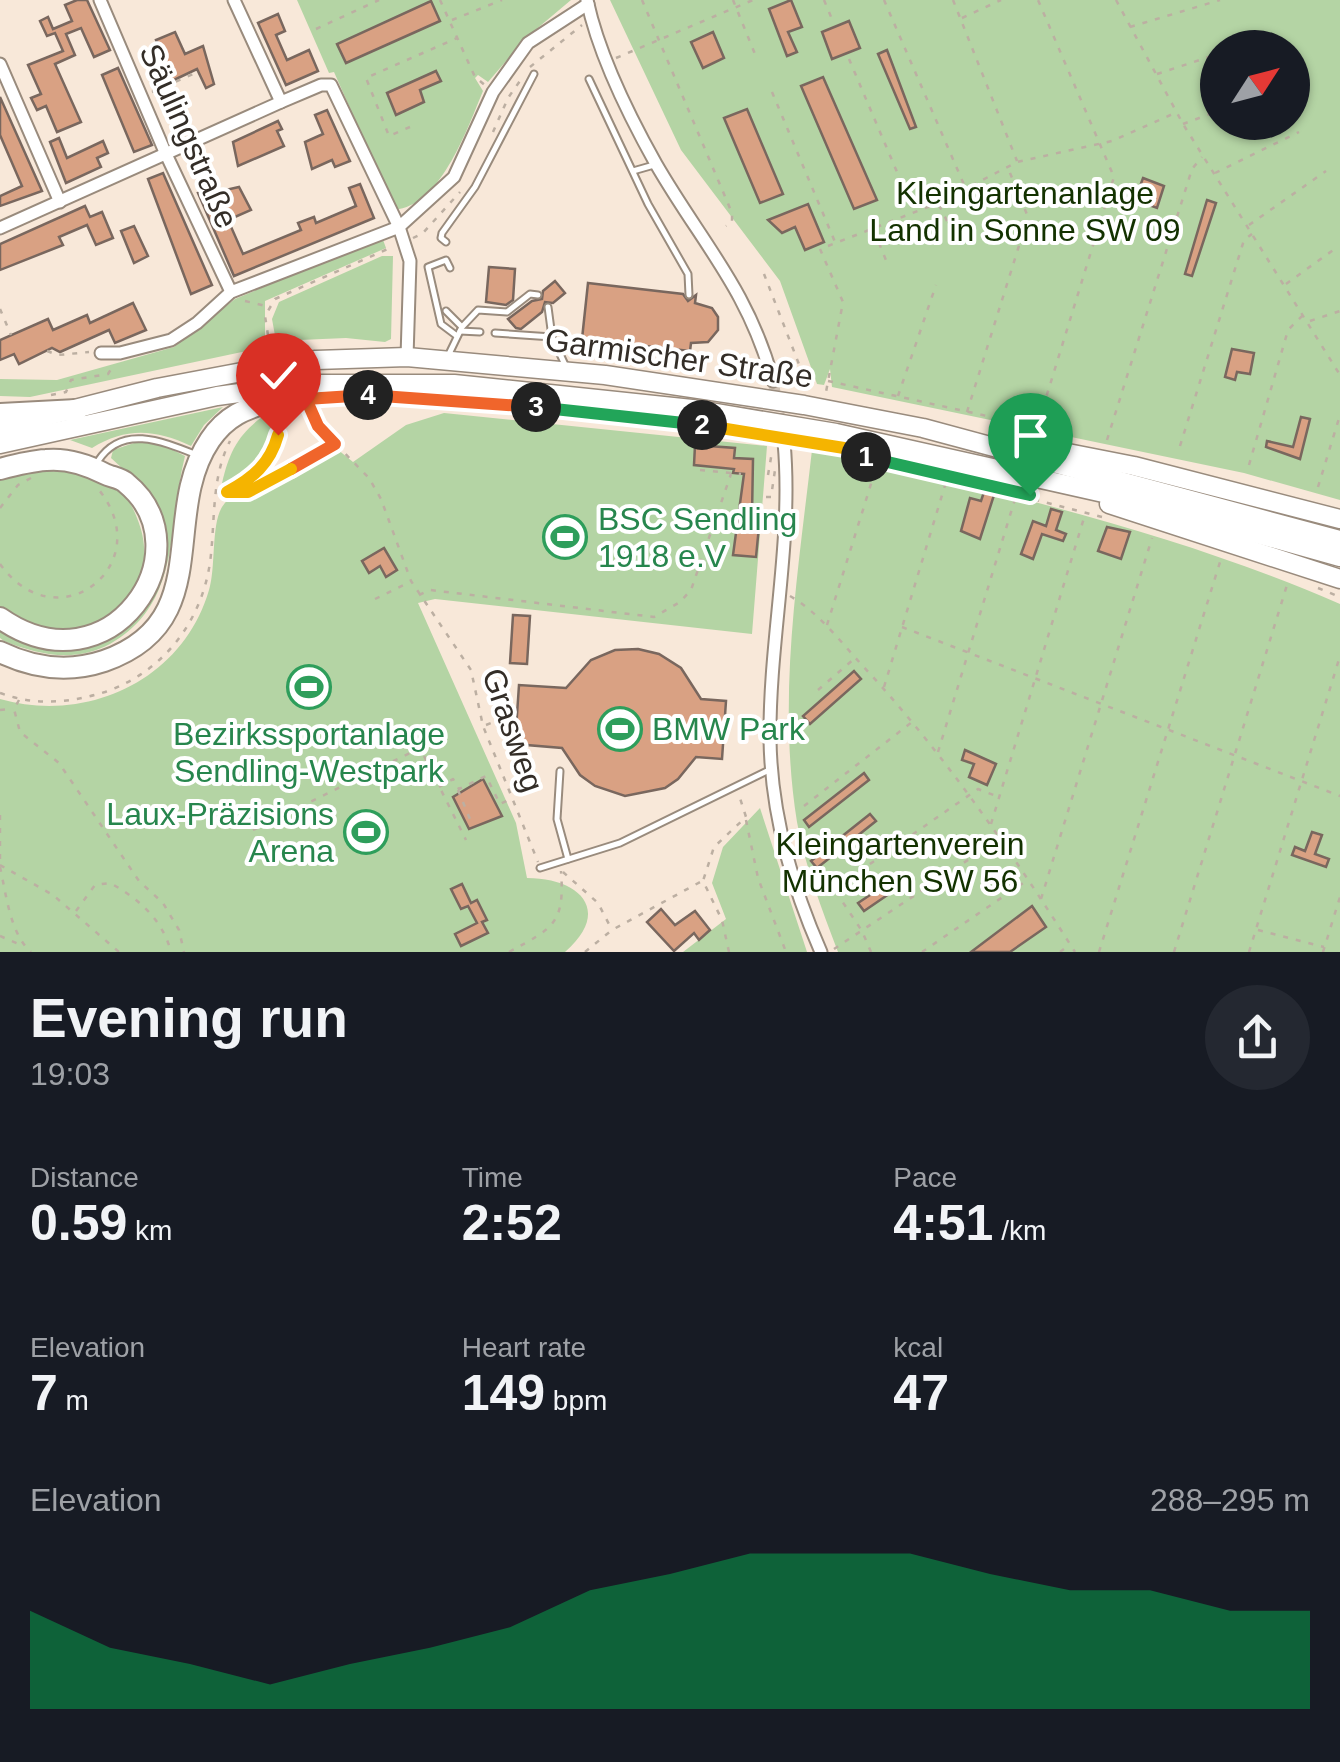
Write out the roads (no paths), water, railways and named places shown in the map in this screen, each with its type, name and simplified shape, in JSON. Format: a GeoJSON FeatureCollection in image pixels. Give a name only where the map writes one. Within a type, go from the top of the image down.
{"type":"FeatureCollection","features":[{"type":"Feature","properties":{"kind":"highway","name":"Garmischer Straße"},"geometry":{"type":"LineString","coordinates":[[1,440],[72,401],[316,360],[446,359],[742,395],[923,428],[1340,540]]}},
{"type":"Feature","properties":{"kind":"highway","name":"Garmischer Straße"},"geometry":{"type":"LineString","coordinates":[[1,440],[261,390],[306,392],[440,383],[692,409],[902,446],[1184,512],[1340,557]]}},
{"type":"Feature","properties":{"kind":"highway"},"geometry":{"type":"LineString","coordinates":[[0,652],[33,665],[70,668],[118,656],[146,637],[176,594],[193,475],[210,439],[250,406],[306,392]]}},
{"type":"Feature","properties":{"kind":"highway"},"geometry":{"type":"LineString","coordinates":[[0,414],[72,401]]}},
{"type":"Feature","properties":{"kind":"highway"},"geometry":{"type":"LineString","coordinates":[[923,428],[949,429],[1134,466],[1340,519]]}},
{"type":"Feature","properties":{"kind":"highway"},"geometry":{"type":"LineString","coordinates":[[0,469],[72,460],[125,481],[148,514],[155,548],[145,593],[134,609],[106,629],[62,642],[29,635],[0,618]]}},
{"type":"Feature","properties":{"kind":"highway"},"geometry":{"type":"LineString","coordinates":[[1058,484],[1340,579]]}},
{"type":"Feature","properties":{"kind":"street","name":"Säulingstraße"},"geometry":{"type":"LineString","coordinates":[[100,0],[231,292]]}},
{"type":"Feature","properties":{"kind":"street"},"geometry":{"type":"LineString","coordinates":[[234,0],[280,102]]}},
{"type":"Feature","properties":{"kind":"street"},"geometry":{"type":"LineString","coordinates":[[100,352],[120,352],[171,340],[198,324],[231,292],[399,227],[454,177],[493,92],[528,43],[587,2],[608,61],[656,164],[736,287],[773,381]]}},
{"type":"Feature","properties":{"kind":"street"},"geometry":{"type":"LineString","coordinates":[[0,64],[60,202]]}},
{"type":"Feature","properties":{"kind":"street"},"geometry":{"type":"LineString","coordinates":[[0,228],[280,102],[330,85],[404,242],[410,276],[407,357]]}},
{"type":"Feature","properties":{"kind":"street"},"geometry":{"type":"LineString","coordinates":[[779,444],[785,499],[771,769],[790,871],[825,952]]}},
{"type":"Feature","properties":{"kind":"lane"},"geometry":{"type":"LineString","coordinates":[[446,242],[441,238],[442,232],[475,187],[534,74]]}},
{"type":"Feature","properties":{"kind":"lane"},"geometry":{"type":"LineString","coordinates":[[589,79],[688,274],[690,295]]}},
{"type":"Feature","properties":{"kind":"lane"},"geometry":{"type":"LineString","coordinates":[[633,171],[656,164]]}},
{"type":"Feature","properties":{"kind":"lane"},"geometry":{"type":"LineString","coordinates":[[450,268],[446,260],[428,267],[442,324],[460,331],[480,332]]}},
{"type":"Feature","properties":{"kind":"lane"},"geometry":{"type":"LineString","coordinates":[[446,359],[460,331],[478,310],[507,312],[530,294],[538,295]]}},
{"type":"Feature","properties":{"kind":"lane"},"geometry":{"type":"LineString","coordinates":[[548,307],[552,337],[568,372]]}},
{"type":"Feature","properties":{"kind":"lane"},"geometry":{"type":"LineString","coordinates":[[446,311],[460,331]]}},
{"type":"Feature","properties":{"kind":"lane"},"geometry":{"type":"LineString","coordinates":[[495,333],[552,337]]}},
{"type":"Feature","properties":{"kind":"lane"},"geometry":{"type":"LineString","coordinates":[[258,368],[261,390]]}},
{"type":"Feature","properties":{"kind":"lane"},"geometry":{"type":"LineString","coordinates":[[98,461],[108,446],[128,438],[152,439],[200,456]]}},
{"type":"Feature","properties":{"kind":"lane"},"geometry":{"type":"LineString","coordinates":[[540,868],[559,866],[568,859],[620,844],[771,769]]}},
{"type":"Feature","properties":{"kind":"lane"},"geometry":{"type":"LineString","coordinates":[[560,771],[557,819],[568,859]]}},
{"type":"Feature","properties":{"kind":"tunnel"},"geometry":{"type":"LineString","coordinates":[[773,381],[784,442]]}},
{"type":"Feature","properties":{"kind":"place","name":"BSC Sendling 1918 e.V"},"geometry":{"type":"Point","coordinates":[565,537]}},
{"type":"Feature","properties":{"kind":"place","name":"Bezirkssportanlage Sendling-Westpark"},"geometry":{"type":"Point","coordinates":[309,687]}},
{"type":"Feature","properties":{"kind":"place","name":"BMW Park"},"geometry":{"type":"Point","coordinates":[620,729]}},
{"type":"Feature","properties":{"kind":"place","name":"Laux-Präzisions Arena"},"geometry":{"type":"Point","coordinates":[366,832]}},
{"type":"Feature","properties":{"kind":"park label","name":"Kleingartenanlage Land in Sonne SW 09"},"geometry":{"type":"Point","coordinates":[1025,212]}},
{"type":"Feature","properties":{"kind":"park label","name":"Kleingartenverein München SW 56"},"geometry":{"type":"Point","coordinates":[900,862]}}]}
